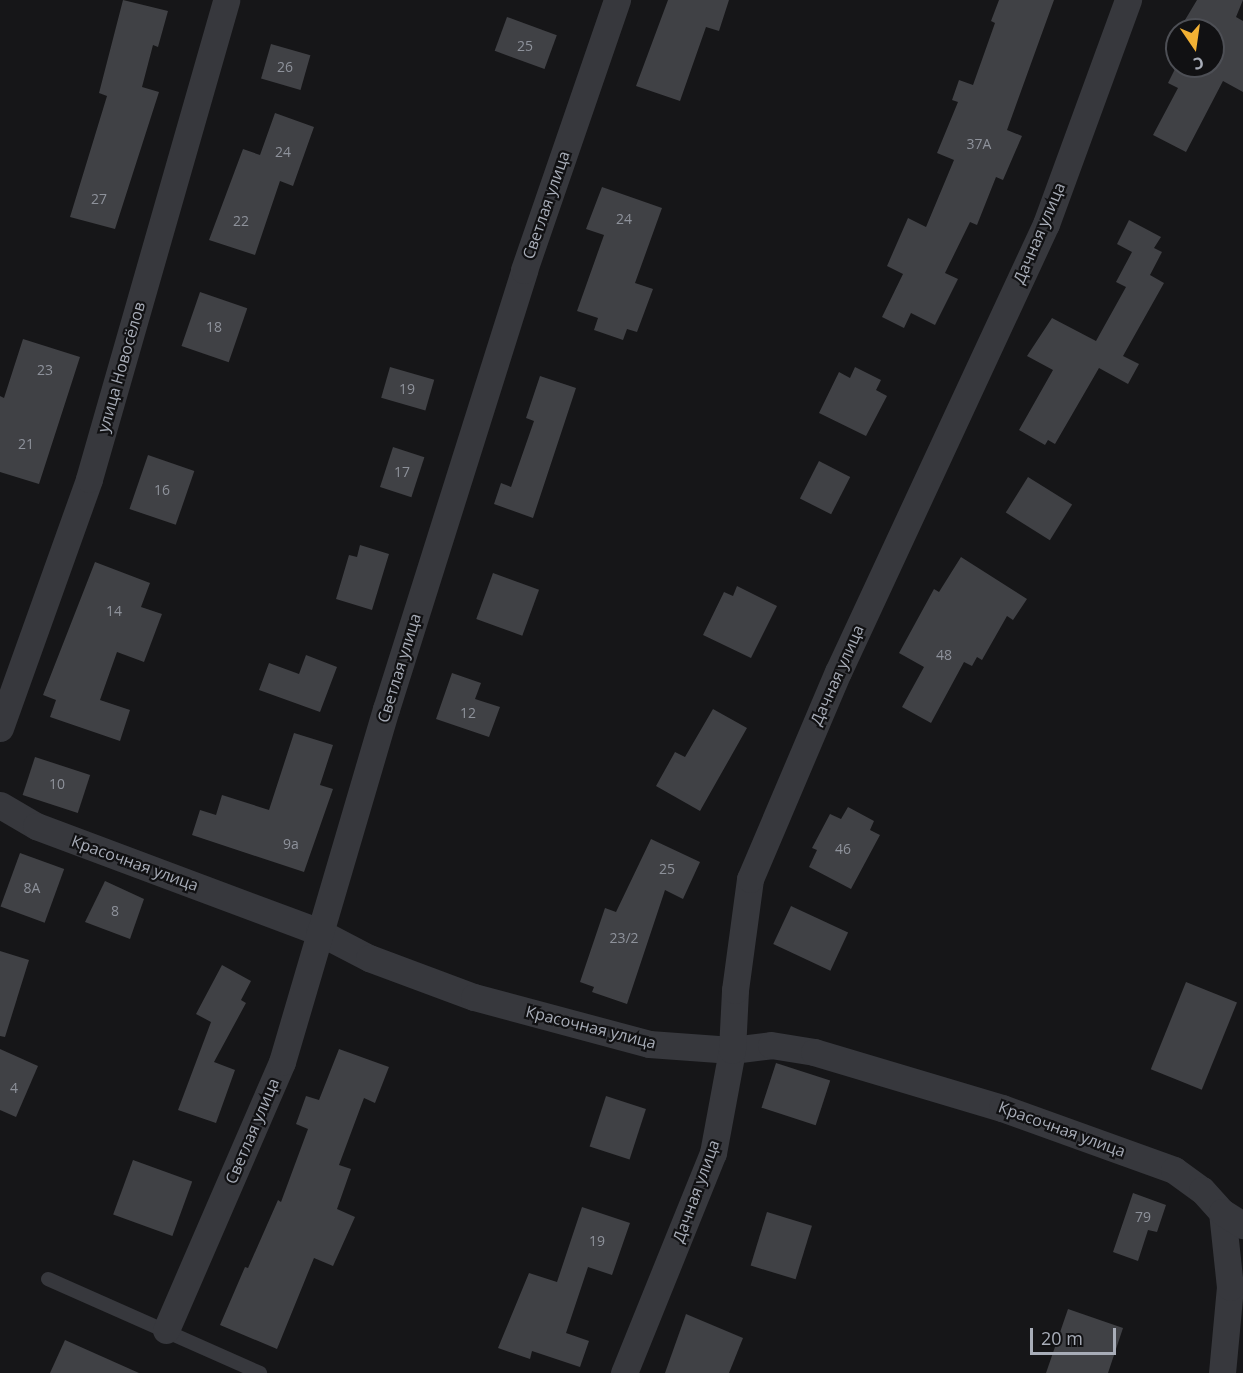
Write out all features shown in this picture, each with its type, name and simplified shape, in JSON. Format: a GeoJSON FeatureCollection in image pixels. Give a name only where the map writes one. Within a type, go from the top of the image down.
{"type":"FeatureCollection","features":[{"type":"Feature","properties":{"kind":"street","name":"улица Новосёлов"},"geometry":{"type":"LineString","coordinates":[[0,728],[89,480],[226,0]]}},
{"type":"Feature","properties":{"kind":"street","name":"Светлая улица"},"geometry":{"type":"LineString","coordinates":[[166,1330],[282,1062],[319,932],[524,270],[617,0]]}},
{"type":"Feature","properties":{"kind":"street","name":"Дачная улица"},"geometry":{"type":"LineString","coordinates":[[624,1373],[713,1153],[732,1050],[735,990],[750,879],[838,672],[1046,224],[1128,0]]}},
{"type":"Feature","properties":{"kind":"street","name":"Красочная улица"},"geometry":{"type":"LineString","coordinates":[[0,804],[36,826],[319,932],[369,957],[474,997],[649,1044],[732,1050],[771,1045],[814,1052],[1002,1108],[1174,1170],[1202,1190],[1232,1218]]}},
{"type":"Feature","properties":{"kind":"street"},"geometry":{"type":"LineString","coordinates":[[1222,1373],[1230,1287],[1232,1218]]}},
{"type":"Feature","properties":{"kind":"lane"},"geometry":{"type":"LineString","coordinates":[[48,1279],[260,1373]]}},
{"type":"Feature","properties":{"kind":"building"},"geometry":{"type":"Polygon","coordinates":[[[123,0],[168,11],[158,47],[153,45],[142,87],[159,92],[115,229],[70,217],[107,96],[99,93],[123,0]]]}},
{"type":"Feature","properties":{"kind":"building"},"geometry":{"type":"Polygon","coordinates":[[[668,0],[729,0],[719,31],[706,27],[680,101],[636,86],[668,0]]]}},
{"type":"Feature","properties":{"kind":"building"},"geometry":{"type":"Polygon","coordinates":[[[999,0],[1054,0],[1007,130],[1022,136],[1003,180],[996,177],[977,225],[970,222],[945,273],[958,279],[935,325],[911,313],[904,328],[882,317],[903,274],[887,266],[908,218],[926,227],[954,160],[937,153],[958,102],[952,100],[959,80],[973,85],[995,23],[991,21],[999,0]]]}},
{"type":"Feature","properties":{"kind":"building"},"geometry":{"type":"Polygon","coordinates":[[[1197,0],[1243,0],[1236,17],[1243,21],[1243,92],[1223,81],[1186,152],[1153,135],[1178,88],[1168,83],[1170,78],[1225,78],[1225,18],[1186,18],[1197,0]]]}},
{"type":"Feature","properties":{"kind":"building"},"geometry":{"type":"Polygon","coordinates":[[[507,17],[557,35],[544,69],[495,51],[507,17]]]}},
{"type":"Feature","properties":{"kind":"building"},"geometry":{"type":"Polygon","coordinates":[[[271,44],[310,55],[300,90],[261,79],[271,44]]]}},
{"type":"Feature","properties":{"kind":"building"},"geometry":{"type":"Polygon","coordinates":[[[275,113],[314,127],[293,186],[280,181],[255,255],[209,240],[243,149],[260,155],[275,113]]]}},
{"type":"Feature","properties":{"kind":"building"},"geometry":{"type":"Polygon","coordinates":[[[602,187],[662,208],[635,283],[653,289],[637,332],[627,329],[623,340],[594,330],[598,318],[577,311],[604,235],[586,229],[602,187]]]}},
{"type":"Feature","properties":{"kind":"building"},"geometry":{"type":"Polygon","coordinates":[[[1129,220],[1161,237],[1154,248],[1162,252],[1150,275],[1164,283],[1123,356],[1139,364],[1128,384],[1099,368],[1055,444],[1048,440],[1045,445],[1019,430],[1053,370],[1027,356],[1052,318],[1096,341],[1126,287],[1116,282],[1132,252],[1117,244],[1129,220]]]}},
{"type":"Feature","properties":{"kind":"building"},"geometry":{"type":"Polygon","coordinates":[[[200,292],[247,308],[229,362],[181,346],[200,292]]]}},
{"type":"Feature","properties":{"kind":"building"},"geometry":{"type":"Polygon","coordinates":[[[23,339],[80,357],[39,484],[0,472],[0,396],[4,398],[23,339]]]}},
{"type":"Feature","properties":{"kind":"building"},"geometry":{"type":"Polygon","coordinates":[[[390,367],[434,380],[425,410],[381,398],[390,367]]]}},
{"type":"Feature","properties":{"kind":"building"},"geometry":{"type":"Polygon","coordinates":[[[855,367],[881,380],[876,390],[887,396],[866,436],[819,413],[839,372],[850,378],[855,367]]]}},
{"type":"Feature","properties":{"kind":"building"},"geometry":{"type":"Polygon","coordinates":[[[540,376],[576,388],[533,518],[494,504],[501,483],[511,487],[534,421],[526,418],[540,376]]]}},
{"type":"Feature","properties":{"kind":"building"},"geometry":{"type":"Polygon","coordinates":[[[393,447],[424,457],[411,497],[380,487],[393,447]]]}},
{"type":"Feature","properties":{"kind":"building"},"geometry":{"type":"Polygon","coordinates":[[[148,455],[194,471],[176,525],[129,509],[148,455]]]}},
{"type":"Feature","properties":{"kind":"building"},"geometry":{"type":"Polygon","coordinates":[[[819,461],[850,477],[831,514],[800,498],[819,461]]]}},
{"type":"Feature","properties":{"kind":"building"},"geometry":{"type":"Polygon","coordinates":[[[1028,477],[1072,505],[1050,540],[1006,513],[1028,477]]]}},
{"type":"Feature","properties":{"kind":"building"},"geometry":{"type":"Polygon","coordinates":[[[360,545],[389,554],[372,610],[336,599],[349,555],[357,557],[360,545]]]}},
{"type":"Feature","properties":{"kind":"building"},"geometry":{"type":"Polygon","coordinates":[[[961,557],[1027,599],[1013,620],[1007,616],[982,660],[977,657],[972,666],[964,662],[931,723],[902,707],[924,667],[899,653],[934,589],[939,592],[961,557]]]}},
{"type":"Feature","properties":{"kind":"building"},"geometry":{"type":"Polygon","coordinates":[[[95,562],[150,583],[141,607],[162,614],[144,662],[117,652],[100,700],[130,710],[120,741],[50,717],[56,700],[43,695],[95,562]]]}},
{"type":"Feature","properties":{"kind":"building"},"geometry":{"type":"Polygon","coordinates":[[[493,573],[539,590],[522,636],[476,619],[493,573]]]}},
{"type":"Feature","properties":{"kind":"building"},"geometry":{"type":"Polygon","coordinates":[[[737,586],[777,606],[751,658],[703,635],[724,592],[733,596],[737,586]]]}},
{"type":"Feature","properties":{"kind":"building"},"geometry":{"type":"Polygon","coordinates":[[[306,655],[337,667],[320,712],[259,690],[269,663],[299,674],[306,655]]]}},
{"type":"Feature","properties":{"kind":"building"},"geometry":{"type":"Polygon","coordinates":[[[452,673],[481,683],[475,699],[500,707],[489,737],[436,719],[452,673]]]}},
{"type":"Feature","properties":{"kind":"building"},"geometry":{"type":"Polygon","coordinates":[[[713,709],[747,728],[700,811],[656,786],[675,752],[685,757],[713,709]]]}},
{"type":"Feature","properties":{"kind":"building"},"geometry":{"type":"Polygon","coordinates":[[[294,733],[333,745],[320,785],[333,789],[304,872],[192,835],[200,810],[216,815],[222,795],[269,810],[294,733]]]}},
{"type":"Feature","properties":{"kind":"building"},"geometry":{"type":"Polygon","coordinates":[[[35,757],[90,775],[78,813],[23,795],[35,757]]]}},
{"type":"Feature","properties":{"kind":"building"},"geometry":{"type":"Polygon","coordinates":[[[848,807],[874,821],[870,830],[880,835],[851,889],[809,867],[817,850],[812,848],[830,814],[841,819],[848,807]]]}},
{"type":"Feature","properties":{"kind":"building"},"geometry":{"type":"Polygon","coordinates":[[[651,839],[700,862],[683,899],[665,890],[627,1004],[592,992],[594,987],[580,982],[605,908],[616,912],[651,839]]]}},
{"type":"Feature","properties":{"kind":"building"},"geometry":{"type":"Polygon","coordinates":[[[20,853],[64,869],[45,923],[1,907],[20,853]]]}},
{"type":"Feature","properties":{"kind":"building"},"geometry":{"type":"Polygon","coordinates":[[[105,881],[144,899],[130,939],[85,922],[105,881]]]}},
{"type":"Feature","properties":{"kind":"building"},"geometry":{"type":"Polygon","coordinates":[[[791,906],[848,933],[830,971],[773,944],[791,906]]]}},
{"type":"Feature","properties":{"kind":"building"},"geometry":{"type":"Polygon","coordinates":[[[0,951],[29,960],[5,1037],[0,1036],[0,951]]]}},
{"type":"Feature","properties":{"kind":"building"},"geometry":{"type":"Polygon","coordinates":[[[222,965],[251,981],[241,1000],[246,1003],[214,1062],[235,1070],[216,1123],[178,1110],[211,1022],[196,1014],[222,965]]]}},
{"type":"Feature","properties":{"kind":"building"},"geometry":{"type":"Polygon","coordinates":[[[1186,982],[1237,1003],[1202,1090],[1151,1069],[1186,982]]]}},
{"type":"Feature","properties":{"kind":"building"},"geometry":{"type":"Polygon","coordinates":[[[0,1049],[38,1066],[16,1117],[0,1110],[0,1049]]]}},
{"type":"Feature","properties":{"kind":"building"},"geometry":{"type":"Polygon","coordinates":[[[339,1049],[389,1067],[375,1103],[364,1098],[339,1165],[351,1169],[337,1209],[355,1217],[333,1266],[314,1258],[277,1349],[220,1325],[278,1200],[281,1202],[308,1129],[296,1124],[306,1096],[319,1100],[339,1049]]]}},
{"type":"Feature","properties":{"kind":"building"},"geometry":{"type":"Polygon","coordinates":[[[776,1063],[830,1081],[816,1125],[761,1108],[776,1063]]]}},
{"type":"Feature","properties":{"kind":"building"},"geometry":{"type":"Polygon","coordinates":[[[606,1096],[646,1109],[630,1159],[590,1146],[606,1096]]]}},
{"type":"Feature","properties":{"kind":"building"},"geometry":{"type":"Polygon","coordinates":[[[133,1160],[192,1182],[172,1236],[113,1215],[133,1160]]]}},
{"type":"Feature","properties":{"kind":"building"},"geometry":{"type":"Polygon","coordinates":[[[1133,1193],[1166,1205],[1157,1232],[1148,1230],[1138,1261],[1113,1252],[1133,1193]]]}},
{"type":"Feature","properties":{"kind":"building"},"geometry":{"type":"Polygon","coordinates":[[[582,1207],[630,1223],[612,1275],[588,1267],[566,1333],[589,1341],[580,1367],[532,1351],[530,1359],[498,1348],[529,1273],[557,1282],[582,1207]]]}},
{"type":"Feature","properties":{"kind":"building"},"geometry":{"type":"Polygon","coordinates":[[[767,1212],[812,1226],[796,1279],[751,1266],[767,1212]]]}},
{"type":"Feature","properties":{"kind":"building"},"geometry":{"type":"Polygon","coordinates":[[[1068,1309],[1123,1328],[1108,1373],[1046,1373],[1068,1309]]]}},
{"type":"Feature","properties":{"kind":"building"},"geometry":{"type":"Polygon","coordinates":[[[686,1314],[743,1338],[729,1373],[665,1373],[686,1314]]]}},
{"type":"Feature","properties":{"kind":"building"},"geometry":{"type":"Polygon","coordinates":[[[65,1340],[139,1373],[50,1373],[65,1340]]]}}]}
